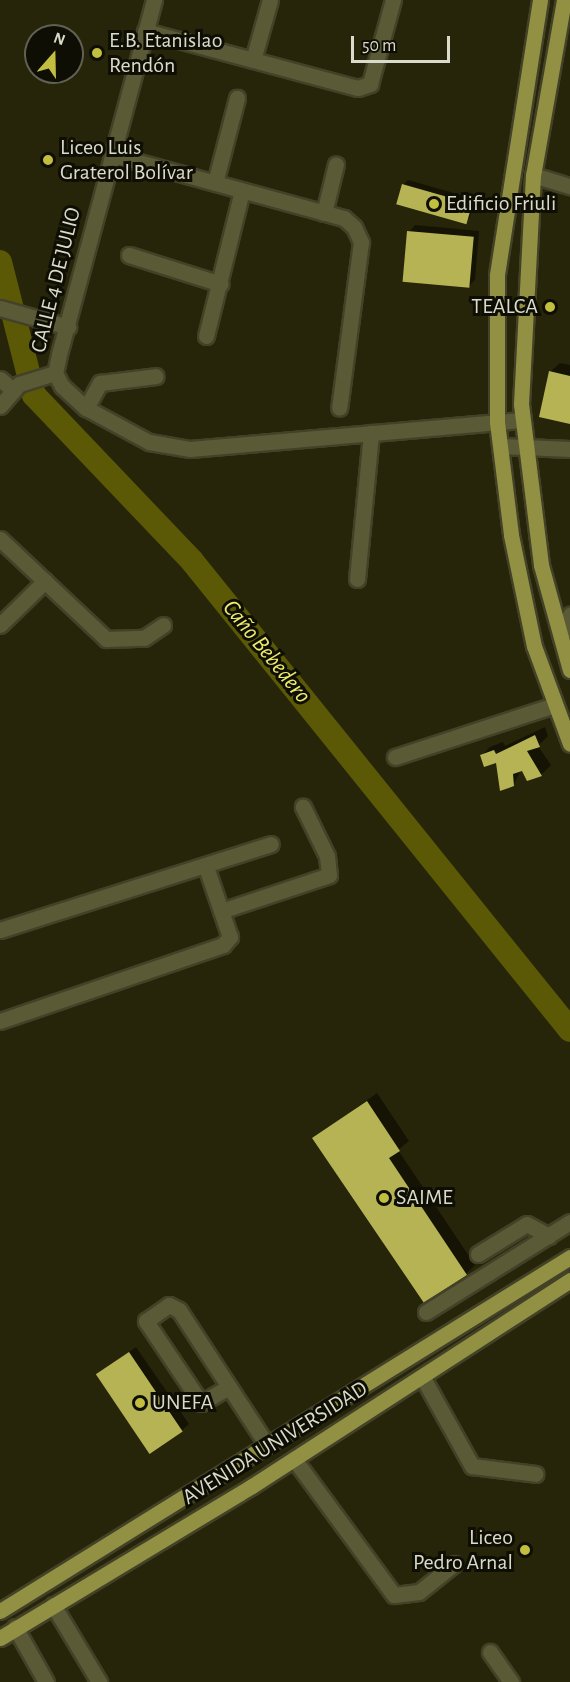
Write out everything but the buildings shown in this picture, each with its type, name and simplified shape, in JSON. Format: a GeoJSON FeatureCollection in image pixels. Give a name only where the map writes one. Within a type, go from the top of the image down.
{"type":"FeatureCollection","features":[{"type":"Feature","properties":{"kind":"main road"},"geometry":{"type":"LineString","coordinates":[[540,0],[497,276],[497,422],[511,535],[534,646],[570,744]]}},
{"type":"Feature","properties":{"kind":"main road"},"geometry":{"type":"LineString","coordinates":[[564,0],[533,175],[522,420],[541,564],[570,670]]}},
{"type":"Feature","properties":{"kind":"main road","name":"AVENIDA UNIVERSIDAD"},"geometry":{"type":"LineString","coordinates":[[0,1611],[570,1257]]}},
{"type":"Feature","properties":{"kind":"main road","name":"AVENIDA UNIVERSIDAD"},"geometry":{"type":"LineString","coordinates":[[0,1638],[423,1378],[570,1280]]}},
{"type":"Feature","properties":{"kind":"street","name":"CALLE 4 DE JULIO"},"geometry":{"type":"LineString","coordinates":[[154,0],[55,374],[86,408],[149,442],[190,449],[522,420]]}},
{"type":"Feature","properties":{"kind":"street"},"geometry":{"type":"LineString","coordinates":[[253,60],[270,0]]}},
{"type":"Feature","properties":{"kind":"street"},"geometry":{"type":"LineString","coordinates":[[145,32],[358,88],[370,84],[393,0]]}},
{"type":"Feature","properties":{"kind":"street"},"geometry":{"type":"LineString","coordinates":[[215,183],[237,98]]}},
{"type":"Feature","properties":{"kind":"street"},"geometry":{"type":"LineString","coordinates":[[113,155],[344,218],[361,242],[339,408]]}},
{"type":"Feature","properties":{"kind":"street"},"geometry":{"type":"LineString","coordinates":[[324,213],[336,164]]}},
{"type":"Feature","properties":{"kind":"street"},"geometry":{"type":"LineString","coordinates":[[533,175],[570,186]]}},
{"type":"Feature","properties":{"kind":"street"},"geometry":{"type":"LineString","coordinates":[[206,336],[222,284],[243,191]]}},
{"type":"Feature","properties":{"kind":"street"},"geometry":{"type":"LineString","coordinates":[[129,255],[222,284]]}},
{"type":"Feature","properties":{"kind":"street"},"geometry":{"type":"LineString","coordinates":[[0,308],[68,327]]}},
{"type":"Feature","properties":{"kind":"street"},"geometry":{"type":"LineString","coordinates":[[0,406],[16,387],[55,374]]}},
{"type":"Feature","properties":{"kind":"street"},"geometry":{"type":"LineString","coordinates":[[86,408],[100,383],[156,376]]}},
{"type":"Feature","properties":{"kind":"street"},"geometry":{"type":"LineString","coordinates":[[0,379],[16,387]]}},
{"type":"Feature","properties":{"kind":"street"},"geometry":{"type":"LineString","coordinates":[[357,579],[371,433]]}},
{"type":"Feature","properties":{"kind":"street"},"geometry":{"type":"LineString","coordinates":[[501,446],[570,449]]}},
{"type":"Feature","properties":{"kind":"street"},"geometry":{"type":"LineString","coordinates":[[0,539],[106,639],[144,638],[163,625]]}},
{"type":"Feature","properties":{"kind":"street"},"geometry":{"type":"LineString","coordinates":[[0,626],[45,581]]}},
{"type":"Feature","properties":{"kind":"street"},"geometry":{"type":"LineString","coordinates":[[561,637],[570,615]]}},
{"type":"Feature","properties":{"kind":"street"},"geometry":{"type":"LineString","coordinates":[[394,757],[554,705]]}},
{"type":"Feature","properties":{"kind":"street"},"geometry":{"type":"LineString","coordinates":[[221,911],[329,875],[329,863],[303,807]]}},
{"type":"Feature","properties":{"kind":"street"},"geometry":{"type":"LineString","coordinates":[[0,930],[206,867],[271,844]]}},
{"type":"Feature","properties":{"kind":"street"},"geometry":{"type":"LineString","coordinates":[[0,1021],[223,945],[230,937],[206,867]]}},
{"type":"Feature","properties":{"kind":"street"},"geometry":{"type":"LineString","coordinates":[[426,1312],[570,1222]]}},
{"type":"Feature","properties":{"kind":"street"},"geometry":{"type":"LineString","coordinates":[[477,1254],[527,1224],[549,1236]]}},
{"type":"Feature","properties":{"kind":"street"},"geometry":{"type":"LineString","coordinates":[[227,1389],[201,1403],[146,1321],[169,1305],[179,1310],[227,1389],[267,1445]]}},
{"type":"Feature","properties":{"kind":"street"},"geometry":{"type":"LineString","coordinates":[[423,1378],[454,1442],[472,1466],[536,1474]]}},
{"type":"Feature","properties":{"kind":"street"},"geometry":{"type":"LineString","coordinates":[[294,1459],[394,1594],[419,1592],[454,1564]]}},
{"type":"Feature","properties":{"kind":"street"},"geometry":{"type":"LineString","coordinates":[[53,1605],[99,1682]]}},
{"type":"Feature","properties":{"kind":"street"},"geometry":{"type":"LineString","coordinates":[[15,1627],[46,1682]]}},
{"type":"Feature","properties":{"kind":"street"},"geometry":{"type":"LineString","coordinates":[[490,1652],[511,1682]]}},
{"type":"Feature","properties":{"kind":"waterway","name":"Caño Bebedero"},"geometry":{"type":"LineString","coordinates":[[0,262],[34,395],[192,561],[570,1030]]}},
{"type":"Feature","properties":{"kind":"place","name":"E.B. Etanislao Rendón"},"geometry":{"type":"Point","coordinates":[97,53]}},
{"type":"Feature","properties":{"kind":"place","name":"Liceo Luis Graterol Bolívar"},"geometry":{"type":"Point","coordinates":[48,160]}},
{"type":"Feature","properties":{"kind":"place","name":"Edificio Friuli"},"geometry":{"type":"Point","coordinates":[434,204]}},
{"type":"Feature","properties":{"kind":"place","name":"TEALCA"},"geometry":{"type":"Point","coordinates":[550,307]}},
{"type":"Feature","properties":{"kind":"place","name":"SAIME"},"geometry":{"type":"Point","coordinates":[384,1198]}},
{"type":"Feature","properties":{"kind":"place","name":"UNEFA"},"geometry":{"type":"Point","coordinates":[140,1403]}},
{"type":"Feature","properties":{"kind":"place","name":"Liceo Pedro Arnal"},"geometry":{"type":"Point","coordinates":[525,1550]}}]}
